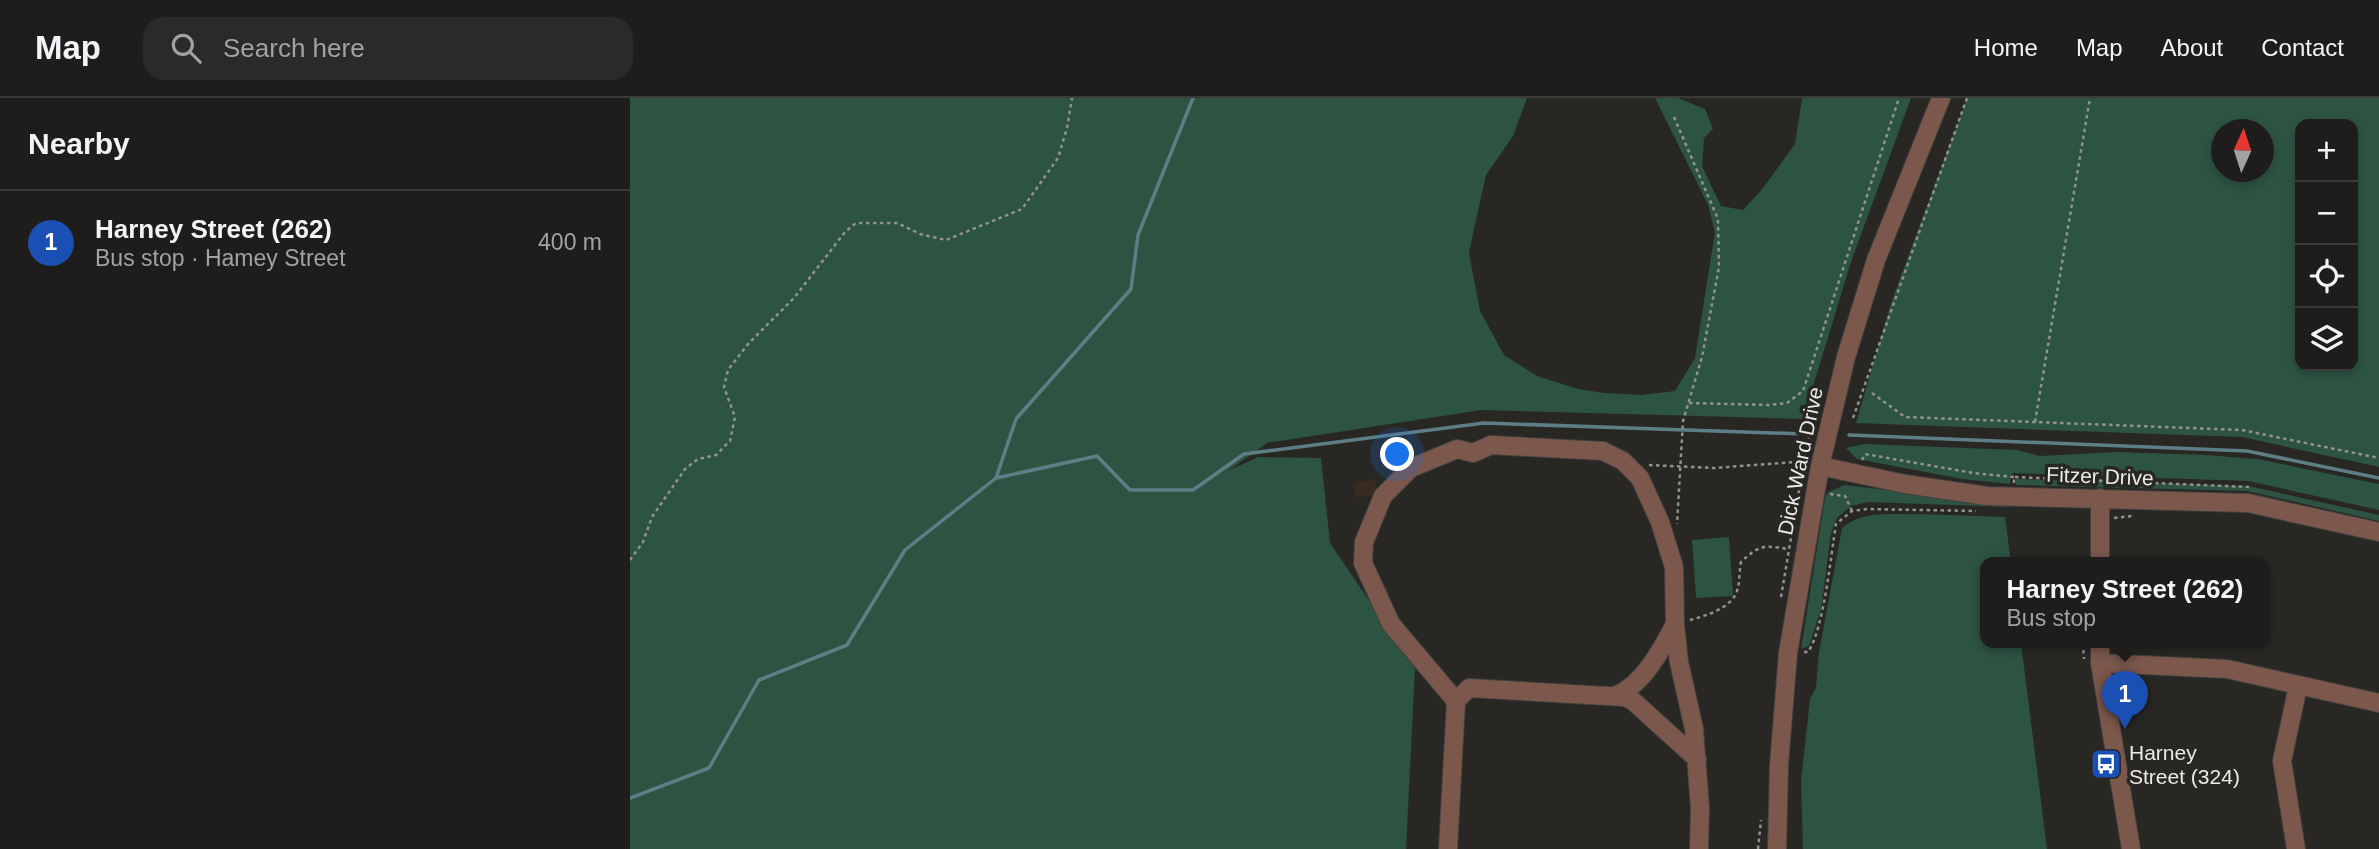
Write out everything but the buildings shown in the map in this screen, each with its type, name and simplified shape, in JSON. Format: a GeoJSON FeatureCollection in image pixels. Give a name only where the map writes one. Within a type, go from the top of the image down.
{"type":"FeatureCollection","features":[{"type":"Feature","properties":{"kind":"street","name":"Dick Ward Drive"},"geometry":{"type":"LineString","coordinates":[[1777,849],[1788,651],[1818,435],[1876,260],[1941,98]]}},
{"type":"Feature","properties":{"kind":"street"},"geometry":{"type":"LineString","coordinates":[[1456,701],[1391,624],[1363,563],[1364,542],[1384,496],[1411,468],[1457,449],[1473,453],[1491,444],[1603,451],[1614,455],[1640,478],[1660,522],[1674,567],[1679,662],[1694,729],[1697,760],[1699,849]]}},
{"type":"Feature","properties":{"kind":"street","name":"Fitzer Drive"},"geometry":{"type":"LineString","coordinates":[[1812,464],[1905,484],[1987,496],[2248,503],[2379,532]]}},
{"type":"Feature","properties":{"kind":"street"},"geometry":{"type":"LineString","coordinates":[[2100,498],[2100,557]]}},
{"type":"Feature","properties":{"kind":"street"},"geometry":{"type":"LineString","coordinates":[[1615,696],[1631,687],[1645,671],[1675,624]]}},
{"type":"Feature","properties":{"kind":"street"},"geometry":{"type":"LineString","coordinates":[[2100,648],[2100,663],[2131,849]]}},
{"type":"Feature","properties":{"kind":"street"},"geometry":{"type":"LineString","coordinates":[[2100,663],[2227,669],[2379,703]]}},
{"type":"Feature","properties":{"kind":"street"},"geometry":{"type":"LineString","coordinates":[[2296,849],[2282,761],[2298,685]]}},
{"type":"Feature","properties":{"kind":"street"},"geometry":{"type":"LineString","coordinates":[[1448,849],[1456,701],[1469,688],[1615,696],[1632,700],[1697,760]]}},
{"type":"Feature","properties":{"kind":"path"},"geometry":{"type":"LineString","coordinates":[[630,560],[643,542],[652,517],[685,469],[698,459],[716,455],[730,441],[735,417],[724,387],[728,370],[748,344],[794,298],[845,232],[856,223],[897,223],[920,234],[946,240],[1022,209],[1058,158],[1072,98]]}},
{"type":"Feature","properties":{"kind":"path"},"geometry":{"type":"LineString","coordinates":[[1689,403],[1769,405],[1787,403],[1803,391],[1899,98]]}},
{"type":"Feature","properties":{"kind":"path"},"geometry":{"type":"LineString","coordinates":[[1853,418],[1967,98]]}},
{"type":"Feature","properties":{"kind":"path"},"geometry":{"type":"LineString","coordinates":[[2035,422],[2090,98]]}},
{"type":"Feature","properties":{"kind":"path"},"geometry":{"type":"LineString","coordinates":[[1674,117],[1718,219],[1718,267],[1702,357],[1683,425],[1677,529]]}},
{"type":"Feature","properties":{"kind":"path"},"geometry":{"type":"LineString","coordinates":[[1872,393],[1905,417],[2242,429],[2379,457]]}},
{"type":"Feature","properties":{"kind":"path"},"geometry":{"type":"LineString","coordinates":[[1862,460],[1865,454],[1973,473],[2014,477],[2247,486],[2260,489]]}},
{"type":"Feature","properties":{"kind":"path"},"geometry":{"type":"LineString","coordinates":[[1632,469],[1642,465],[1714,468],[1812,464]]}},
{"type":"Feature","properties":{"kind":"path"},"geometry":{"type":"LineString","coordinates":[[2013,496],[2014,477]]}},
{"type":"Feature","properties":{"kind":"path"},"geometry":{"type":"LineString","coordinates":[[1847,491],[1845,496],[1852,511]]}},
{"type":"Feature","properties":{"kind":"path"},"geometry":{"type":"LineString","coordinates":[[1827,494],[1845,496]]}},
{"type":"Feature","properties":{"kind":"path"},"geometry":{"type":"LineString","coordinates":[[1788,651],[1808,652],[1812,645],[1819,624],[1836,524],[1852,511],[1907,508],[1987,511]]}},
{"type":"Feature","properties":{"kind":"path"},"geometry":{"type":"LineString","coordinates":[[2109,518],[2138,514]]}},
{"type":"Feature","properties":{"kind":"path"},"geometry":{"type":"LineString","coordinates":[[1675,624],[1705,617],[1732,601],[1738,590],[1741,562],[1755,549],[1768,546],[1788,549]]}},
{"type":"Feature","properties":{"kind":"shaded area"},"geometry":{"type":"Polygon","coordinates":[[[1375,479],[1378,494],[1356,498],[1353,484],[1375,479]]]}},
{"type":"Feature","properties":{"kind":"green space"},"geometry":{"type":"Polygon","coordinates":[[[630,98],[1527,98],[1513,136],[1486,175],[1475,224],[1469,253],[1480,311],[1504,355],[1537,376],[1578,389],[1641,395],[1675,391],[1695,358],[1715,232],[1708,205],[1655,98],[1678,98],[1705,109],[1713,129],[1704,138],[1702,166],[1721,206],[1743,210],[1795,144],[1802,98],[1911,98],[1851,262],[1803,419],[1482,410],[1267,443],[1228,471],[1258,457],[1321,458],[1330,543],[1415,668],[1406,849],[630,849],[630,98]]]}},
{"type":"Feature","properties":{"kind":"green space"},"geometry":{"type":"Polygon","coordinates":[[[1967,98],[2379,98],[2379,467],[2242,437],[1856,423],[1891,303],[1967,98]]]}},
{"type":"Feature","properties":{"kind":"green space"},"geometry":{"type":"Polygon","coordinates":[[[1864,444],[2017,450],[2040,456],[2116,452],[2257,459],[2379,484],[2379,510],[2248,481],[2013,473],[2010,484],[1962,479],[1857,459],[1846,448],[1864,444]]]}},
{"type":"Feature","properties":{"kind":"green space"},"geometry":{"type":"Polygon","coordinates":[[[2016,479],[2248,486],[2379,515],[2379,521],[2247,491],[2016,485],[2016,479]]]}},
{"type":"Feature","properties":{"kind":"green space"},"geometry":{"type":"Polygon","coordinates":[[[1845,485],[2010,507],[1868,502],[1851,506],[1837,518],[1831,533],[1821,610],[1809,646],[1801,649],[1825,498],[1828,492],[1845,485]]]}},
{"type":"Feature","properties":{"kind":"green space"},"geometry":{"type":"Polygon","coordinates":[[[1888,514],[2005,517],[2010,557],[1980,557],[1980,648],[2022,648],[2047,849],[1803,849],[1801,781],[1810,699],[1816,688],[1819,652],[1842,528],[1859,518],[1888,514]]]}},
{"type":"Feature","properties":{"kind":"green space"},"geometry":{"type":"Polygon","coordinates":[[[1729,537],[1733,596],[1696,598],[1692,540],[1729,537]]]}},
{"type":"Feature","properties":{"kind":"waterway"},"geometry":{"type":"LineString","coordinates":[[630,798],[709,768],[759,680],[847,645],[905,550],[996,478],[1016,419],[1131,289],[1138,235],[1193,98]]}},
{"type":"Feature","properties":{"kind":"waterway"},"geometry":{"type":"LineString","coordinates":[[996,478],[1097,456],[1130,490],[1193,490],[1244,454],[1484,423],[1804,434]]}},
{"type":"Feature","properties":{"kind":"waterway"},"geometry":{"type":"LineString","coordinates":[[1849,435],[2247,451],[2379,478]]}},
{"type":"Feature","properties":{"kind":"place","name":"Harney Street (262)"},"geometry":{"type":"Point","coordinates":[2125,729]}},
{"type":"Feature","properties":{"kind":"place","name":"Harney Street (324)"},"geometry":{"type":"Point","coordinates":[2106,764]}}]}
